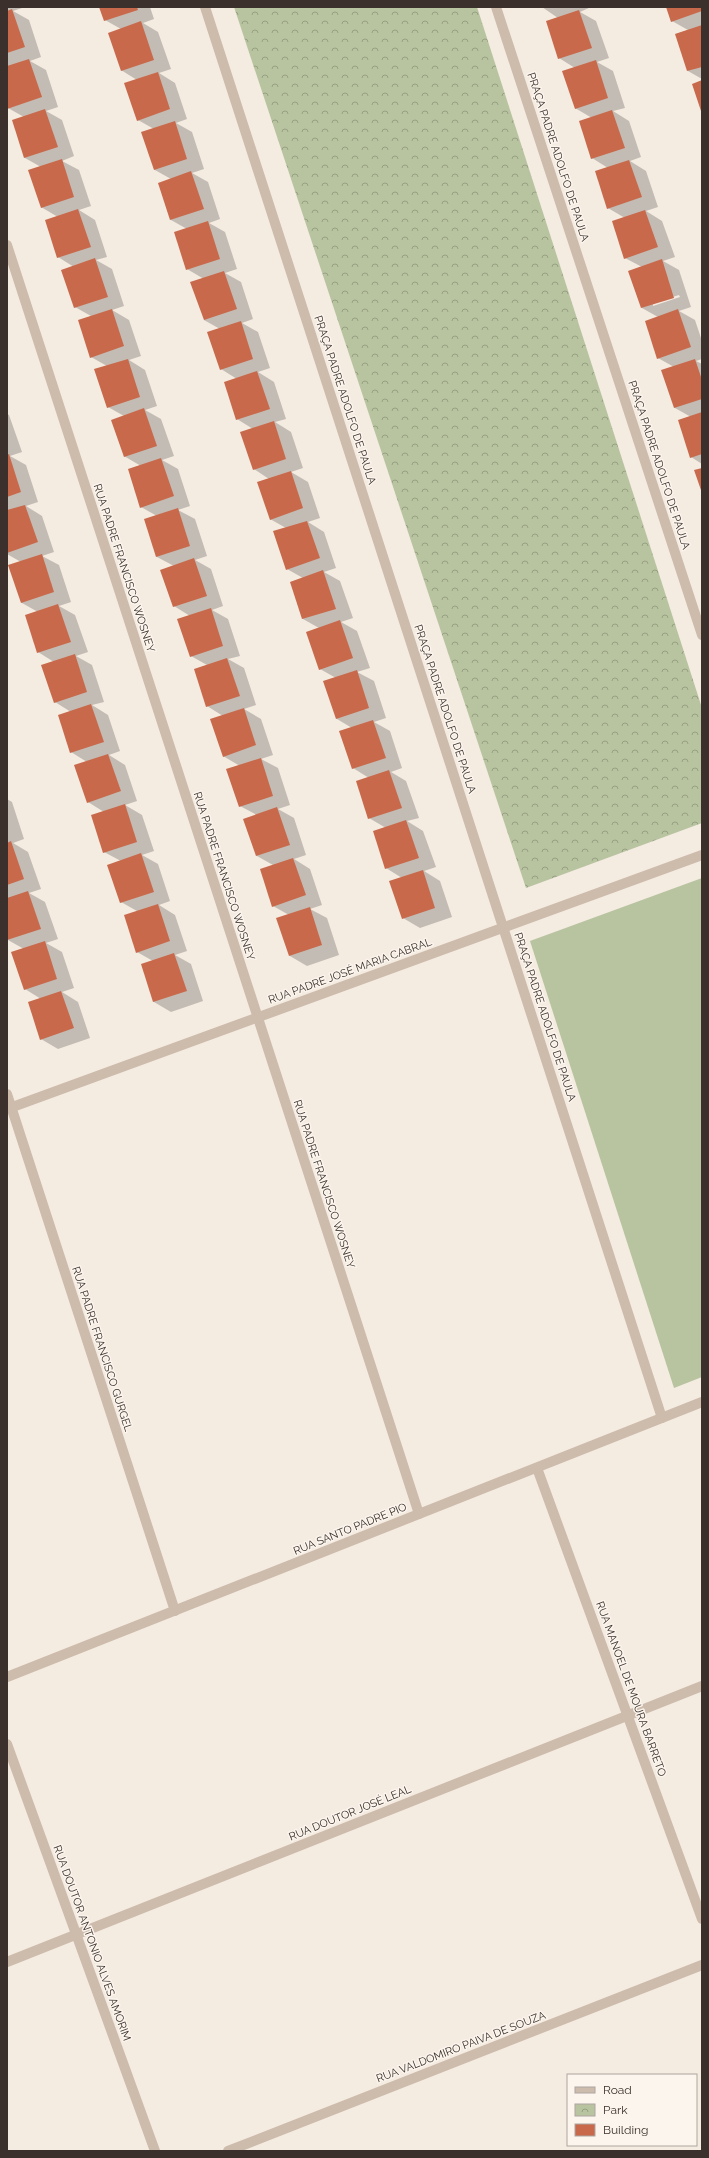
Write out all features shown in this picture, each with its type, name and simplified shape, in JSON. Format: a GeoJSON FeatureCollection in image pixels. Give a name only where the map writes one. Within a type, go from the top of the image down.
{"type":"FeatureCollection","features":[{"type":"Feature","properties":{"kind":"street","name":"PRAÇA PADRE ADOLFO DE PAULA"},"geometry":{"type":"LineString","coordinates":[[205,7],[662,1418]]}},
{"type":"Feature","properties":{"kind":"street","name":"PRAÇA PADRE ADOLFO DE PAULA"},"geometry":{"type":"LineString","coordinates":[[496,7],[702,635]]}},
{"type":"Feature","properties":{"kind":"street","name":"RUA PADRE FRANCISCO WOSNEY"},"geometry":{"type":"LineString","coordinates":[[7,245],[419,1514]]}},
{"type":"Feature","properties":{"kind":"street","name":"RUA PADRE JOSÉ MARIA CABRAL"},"geometry":{"type":"LineString","coordinates":[[9,1109],[258,1017],[504,929],[702,855]]}},
{"type":"Feature","properties":{"kind":"street","name":"RUA PADRE FRANCISCO GURGEL"},"geometry":{"type":"LineString","coordinates":[[7,1094],[9,1109],[175,1611]]}},
{"type":"Feature","properties":{"kind":"street","name":"RUA SANTO PADRE PIO"},"geometry":{"type":"LineString","coordinates":[[7,1677],[702,1402]]}},
{"type":"Feature","properties":{"kind":"street","name":"RUA MANOEL DE MOURA BARRETO"},"geometry":{"type":"LineString","coordinates":[[537,1468],[702,1919]]}},
{"type":"Feature","properties":{"kind":"street","name":"RUA DOUTOR JOSÉ LEAL"},"geometry":{"type":"LineString","coordinates":[[7,1962],[702,1686]]}},
{"type":"Feature","properties":{"kind":"street","name":"RUA DOUTOR ANTONIO ALVES AMORIM"},"geometry":{"type":"LineString","coordinates":[[7,1744],[155,2151]]}},
{"type":"Feature","properties":{"kind":"street","name":"RUA VALDOMIRO PAIVA DE SOUZA"},"geometry":{"type":"LineString","coordinates":[[228,2151],[702,1965]]}},
{"type":"Feature","properties":{"kind":"green space"},"geometry":{"type":"Polygon","coordinates":[[[234,7],[477,7],[702,708],[702,823],[526,888],[234,7]]]}},
{"type":"Feature","properties":{"kind":"green space"},"geometry":{"type":"Polygon","coordinates":[[[702,878],[702,1377],[674,1388],[530,941],[702,878]]]}},
{"type":"Feature","properties":{"kind":"building"},"geometry":{"type":"Polygon","coordinates":[[[99,7],[137,7],[138,10],[104,21],[99,7]]]}},
{"type":"Feature","properties":{"kind":"building"},"geometry":{"type":"Polygon","coordinates":[[[666,7],[702,7],[702,11],[671,22],[666,7]]]}},
{"type":"Feature","properties":{"kind":"building"},"geometry":{"type":"Polygon","coordinates":[[[12,9],[25,47],[7,53],[7,11],[12,9]]]}},
{"type":"Feature","properties":{"kind":"building"},"geometry":{"type":"Polygon","coordinates":[[[579,10],[592,48],[558,59],[546,21],[579,10]]]}},
{"type":"Feature","properties":{"kind":"building"},"geometry":{"type":"Polygon","coordinates":[[[141,21],[154,60],[121,71],[108,33],[141,21]]]}},
{"type":"Feature","properties":{"kind":"building"},"geometry":{"type":"Polygon","coordinates":[[[702,25],[702,67],[687,71],[675,34],[702,25]]]}},
{"type":"Feature","properties":{"kind":"building"},"geometry":{"type":"Polygon","coordinates":[[[29,59],[42,97],[7,109],[7,66],[29,59]]]}},
{"type":"Feature","properties":{"kind":"building"},"geometry":{"type":"Polygon","coordinates":[[[596,60],[608,98],[575,109],[562,71],[596,60]]]}},
{"type":"Feature","properties":{"kind":"building"},"geometry":{"type":"Polygon","coordinates":[[[158,72],[170,109],[137,121],[124,83],[158,72]]]}},
{"type":"Feature","properties":{"kind":"building"},"geometry":{"type":"Polygon","coordinates":[[[702,80],[702,114],[692,84],[702,80]]]}},
{"type":"Feature","properties":{"kind":"building"},"geometry":{"type":"Polygon","coordinates":[[[45,109],[58,147],[24,158],[12,120],[45,109]]]}},
{"type":"Feature","properties":{"kind":"building"},"geometry":{"type":"Polygon","coordinates":[[[612,110],[625,148],[591,159],[579,121],[612,110]]]}},
{"type":"Feature","properties":{"kind":"building"},"geometry":{"type":"Polygon","coordinates":[[[175,121],[187,159],[154,170],[141,132],[175,121]]]}},
{"type":"Feature","properties":{"kind":"building"},"geometry":{"type":"Polygon","coordinates":[[[62,159],[74,197],[41,208],[28,170],[62,159]]]}},
{"type":"Feature","properties":{"kind":"building"},"geometry":{"type":"Polygon","coordinates":[[[629,160],[642,197],[607,209],[595,171],[629,160]]]}},
{"type":"Feature","properties":{"kind":"building"},"geometry":{"type":"Polygon","coordinates":[[[191,171],[204,209],[170,220],[158,183],[191,171]]]}},
{"type":"Feature","properties":{"kind":"building"},"geometry":{"type":"Polygon","coordinates":[[[78,209],[91,247],[57,258],[45,220],[78,209]]]}},
{"type":"Feature","properties":{"kind":"building"},"geometry":{"type":"Polygon","coordinates":[[[645,210],[658,247],[624,259],[612,221],[645,210]]]}},
{"type":"Feature","properties":{"kind":"building"},"geometry":{"type":"Polygon","coordinates":[[[208,221],[220,259],[186,270],[174,232],[208,221]]]}},
{"type":"Feature","properties":{"kind":"building"},"geometry":{"type":"Polygon","coordinates":[[[95,258],[108,297],[74,308],[61,270],[95,258]]]}},
{"type":"Feature","properties":{"kind":"building"},"geometry":{"type":"Polygon","coordinates":[[[662,259],[674,298],[641,308],[628,271],[662,259]]]}},
{"type":"Feature","properties":{"kind":"building"},"geometry":{"type":"Polygon","coordinates":[[[224,271],[237,309],[204,320],[190,282],[224,271]]]}},
{"type":"Feature","properties":{"kind":"building"},"geometry":{"type":"Polygon","coordinates":[[[112,309],[124,346],[90,358],[78,320],[112,309]]]}},
{"type":"Feature","properties":{"kind":"building"},"geometry":{"type":"Polygon","coordinates":[[[678,309],[691,347],[657,359],[645,321],[678,309]]]}},
{"type":"Feature","properties":{"kind":"building"},"geometry":{"type":"Polygon","coordinates":[[[241,321],[253,359],[220,370],[207,332],[241,321]]]}},
{"type":"Feature","properties":{"kind":"building"},"geometry":{"type":"Polygon","coordinates":[[[128,359],[140,397],[107,408],[94,369],[128,359]]]}},
{"type":"Feature","properties":{"kind":"building"},"geometry":{"type":"Polygon","coordinates":[[[695,359],[702,380],[702,399],[674,408],[661,370],[695,359]]]}},
{"type":"Feature","properties":{"kind":"building"},"geometry":{"type":"Polygon","coordinates":[[[257,371],[270,409],[236,420],[224,382],[257,371]]]}},
{"type":"Feature","properties":{"kind":"building"},"geometry":{"type":"Polygon","coordinates":[[[144,408],[157,446],[124,457],[111,420],[144,408]]]}},
{"type":"Feature","properties":{"kind":"building"},"geometry":{"type":"Polygon","coordinates":[[[702,412],[702,454],[690,458],[678,420],[702,412]]]}},
{"type":"Feature","properties":{"kind":"building"},"geometry":{"type":"Polygon","coordinates":[[[274,421],[286,459],[253,470],[240,432],[274,421]]]}},
{"type":"Feature","properties":{"kind":"building"},"geometry":{"type":"Polygon","coordinates":[[[9,454],[21,492],[7,497],[7,455],[9,454]]]}},
{"type":"Feature","properties":{"kind":"building"},"geometry":{"type":"Polygon","coordinates":[[[161,458],[174,496],[140,508],[128,469],[161,458]]]}},
{"type":"Feature","properties":{"kind":"building"},"geometry":{"type":"Polygon","coordinates":[[[702,468],[702,493],[694,470],[702,468]]]}},
{"type":"Feature","properties":{"kind":"building"},"geometry":{"type":"Polygon","coordinates":[[[291,471],[303,508],[270,520],[257,482],[291,471]]]}},
{"type":"Feature","properties":{"kind":"building"},"geometry":{"type":"Polygon","coordinates":[[[25,505],[38,542],[7,553],[7,510],[25,505]]]}},
{"type":"Feature","properties":{"kind":"building"},"geometry":{"type":"Polygon","coordinates":[[[178,508],[190,546],[156,557],[144,519],[178,508]]]}},
{"type":"Feature","properties":{"kind":"building"},"geometry":{"type":"Polygon","coordinates":[[[307,521],[320,558],[286,570],[273,531],[307,521]]]}},
{"type":"Feature","properties":{"kind":"building"},"geometry":{"type":"Polygon","coordinates":[[[42,554],[54,592],[21,603],[8,565],[42,554]]]}},
{"type":"Feature","properties":{"kind":"building"},"geometry":{"type":"Polygon","coordinates":[[[194,558],[207,596],[173,607],[160,570],[194,558]]]}},
{"type":"Feature","properties":{"kind":"building"},"geometry":{"type":"Polygon","coordinates":[[[323,570],[336,609],[302,619],[290,582],[323,570]]]}},
{"type":"Feature","properties":{"kind":"building"},"geometry":{"type":"Polygon","coordinates":[[[58,604],[71,642],[37,653],[25,615],[58,604]]]}},
{"type":"Feature","properties":{"kind":"building"},"geometry":{"type":"Polygon","coordinates":[[[211,608],[223,646],[190,657],[177,619],[211,608]]]}},
{"type":"Feature","properties":{"kind":"building"},"geometry":{"type":"Polygon","coordinates":[[[340,620],[353,658],[319,670],[306,632],[340,620]]]}},
{"type":"Feature","properties":{"kind":"building"},"geometry":{"type":"Polygon","coordinates":[[[75,654],[87,692],[54,703],[41,665],[75,654]]]}},
{"type":"Feature","properties":{"kind":"building"},"geometry":{"type":"Polygon","coordinates":[[[227,658],[240,696],[206,707],[194,669],[227,658]]]}},
{"type":"Feature","properties":{"kind":"building"},"geometry":{"type":"Polygon","coordinates":[[[357,670],[369,708],[336,719],[323,681],[357,670]]]}},
{"type":"Feature","properties":{"kind":"building"},"geometry":{"type":"Polygon","coordinates":[[[91,704],[104,742],[70,753],[58,715],[91,704]]]}},
{"type":"Feature","properties":{"kind":"building"},"geometry":{"type":"Polygon","coordinates":[[[244,708],[256,745],[223,757],[210,719],[244,708]]]}},
{"type":"Feature","properties":{"kind":"building"},"geometry":{"type":"Polygon","coordinates":[[[373,720],[386,758],[352,769],[339,731],[373,720]]]}},
{"type":"Feature","properties":{"kind":"building"},"geometry":{"type":"Polygon","coordinates":[[[108,754],[121,791],[87,803],[74,765],[108,754]]]}},
{"type":"Feature","properties":{"kind":"building"},"geometry":{"type":"Polygon","coordinates":[[[261,758],[273,796],[239,807],[226,769],[261,758]]]}},
{"type":"Feature","properties":{"kind":"building"},"geometry":{"type":"Polygon","coordinates":[[[389,770],[402,808],[368,819],[356,781],[389,770]]]}},
{"type":"Feature","properties":{"kind":"building"},"geometry":{"type":"Polygon","coordinates":[[[125,804],[137,842],[103,853],[91,815],[125,804]]]}},
{"type":"Feature","properties":{"kind":"building"},"geometry":{"type":"Polygon","coordinates":[[[277,807],[290,845],[256,856],[243,819],[277,807]]]}},
{"type":"Feature","properties":{"kind":"building"},"geometry":{"type":"Polygon","coordinates":[[[406,820],[419,858],[385,869],[373,831],[406,820]]]}},
{"type":"Feature","properties":{"kind":"building"},"geometry":{"type":"Polygon","coordinates":[[[11,841],[24,879],[7,885],[7,843],[11,841]]]}},
{"type":"Feature","properties":{"kind":"building"},"geometry":{"type":"Polygon","coordinates":[[[141,853],[154,892],[120,903],[107,865],[141,853]]]}},
{"type":"Feature","properties":{"kind":"building"},"geometry":{"type":"Polygon","coordinates":[[[293,858],[306,895],[272,907],[260,869],[293,858]]]}},
{"type":"Feature","properties":{"kind":"building"},"geometry":{"type":"Polygon","coordinates":[[[423,870],[435,908],[402,919],[389,881],[423,870]]]}},
{"type":"Feature","properties":{"kind":"building"},"geometry":{"type":"Polygon","coordinates":[[[28,891],[41,929],[7,940],[7,898],[28,891]]]}},
{"type":"Feature","properties":{"kind":"building"},"geometry":{"type":"Polygon","coordinates":[[[158,904],[170,941],[136,953],[124,915],[158,904]]]}},
{"type":"Feature","properties":{"kind":"building"},"geometry":{"type":"Polygon","coordinates":[[[310,907],[322,945],[289,956],[276,918],[310,907]]]}},
{"type":"Feature","properties":{"kind":"building"},"geometry":{"type":"Polygon","coordinates":[[[45,941],[57,979],[24,990],[11,952],[45,941]]]}},
{"type":"Feature","properties":{"kind":"building"},"geometry":{"type":"Polygon","coordinates":[[[174,953],[187,991],[153,1002],[141,964],[174,953]]]}},
{"type":"Feature","properties":{"kind":"building"},"geometry":{"type":"Polygon","coordinates":[[[61,991],[74,1028],[40,1040],[28,1002],[61,991]]]}}]}
